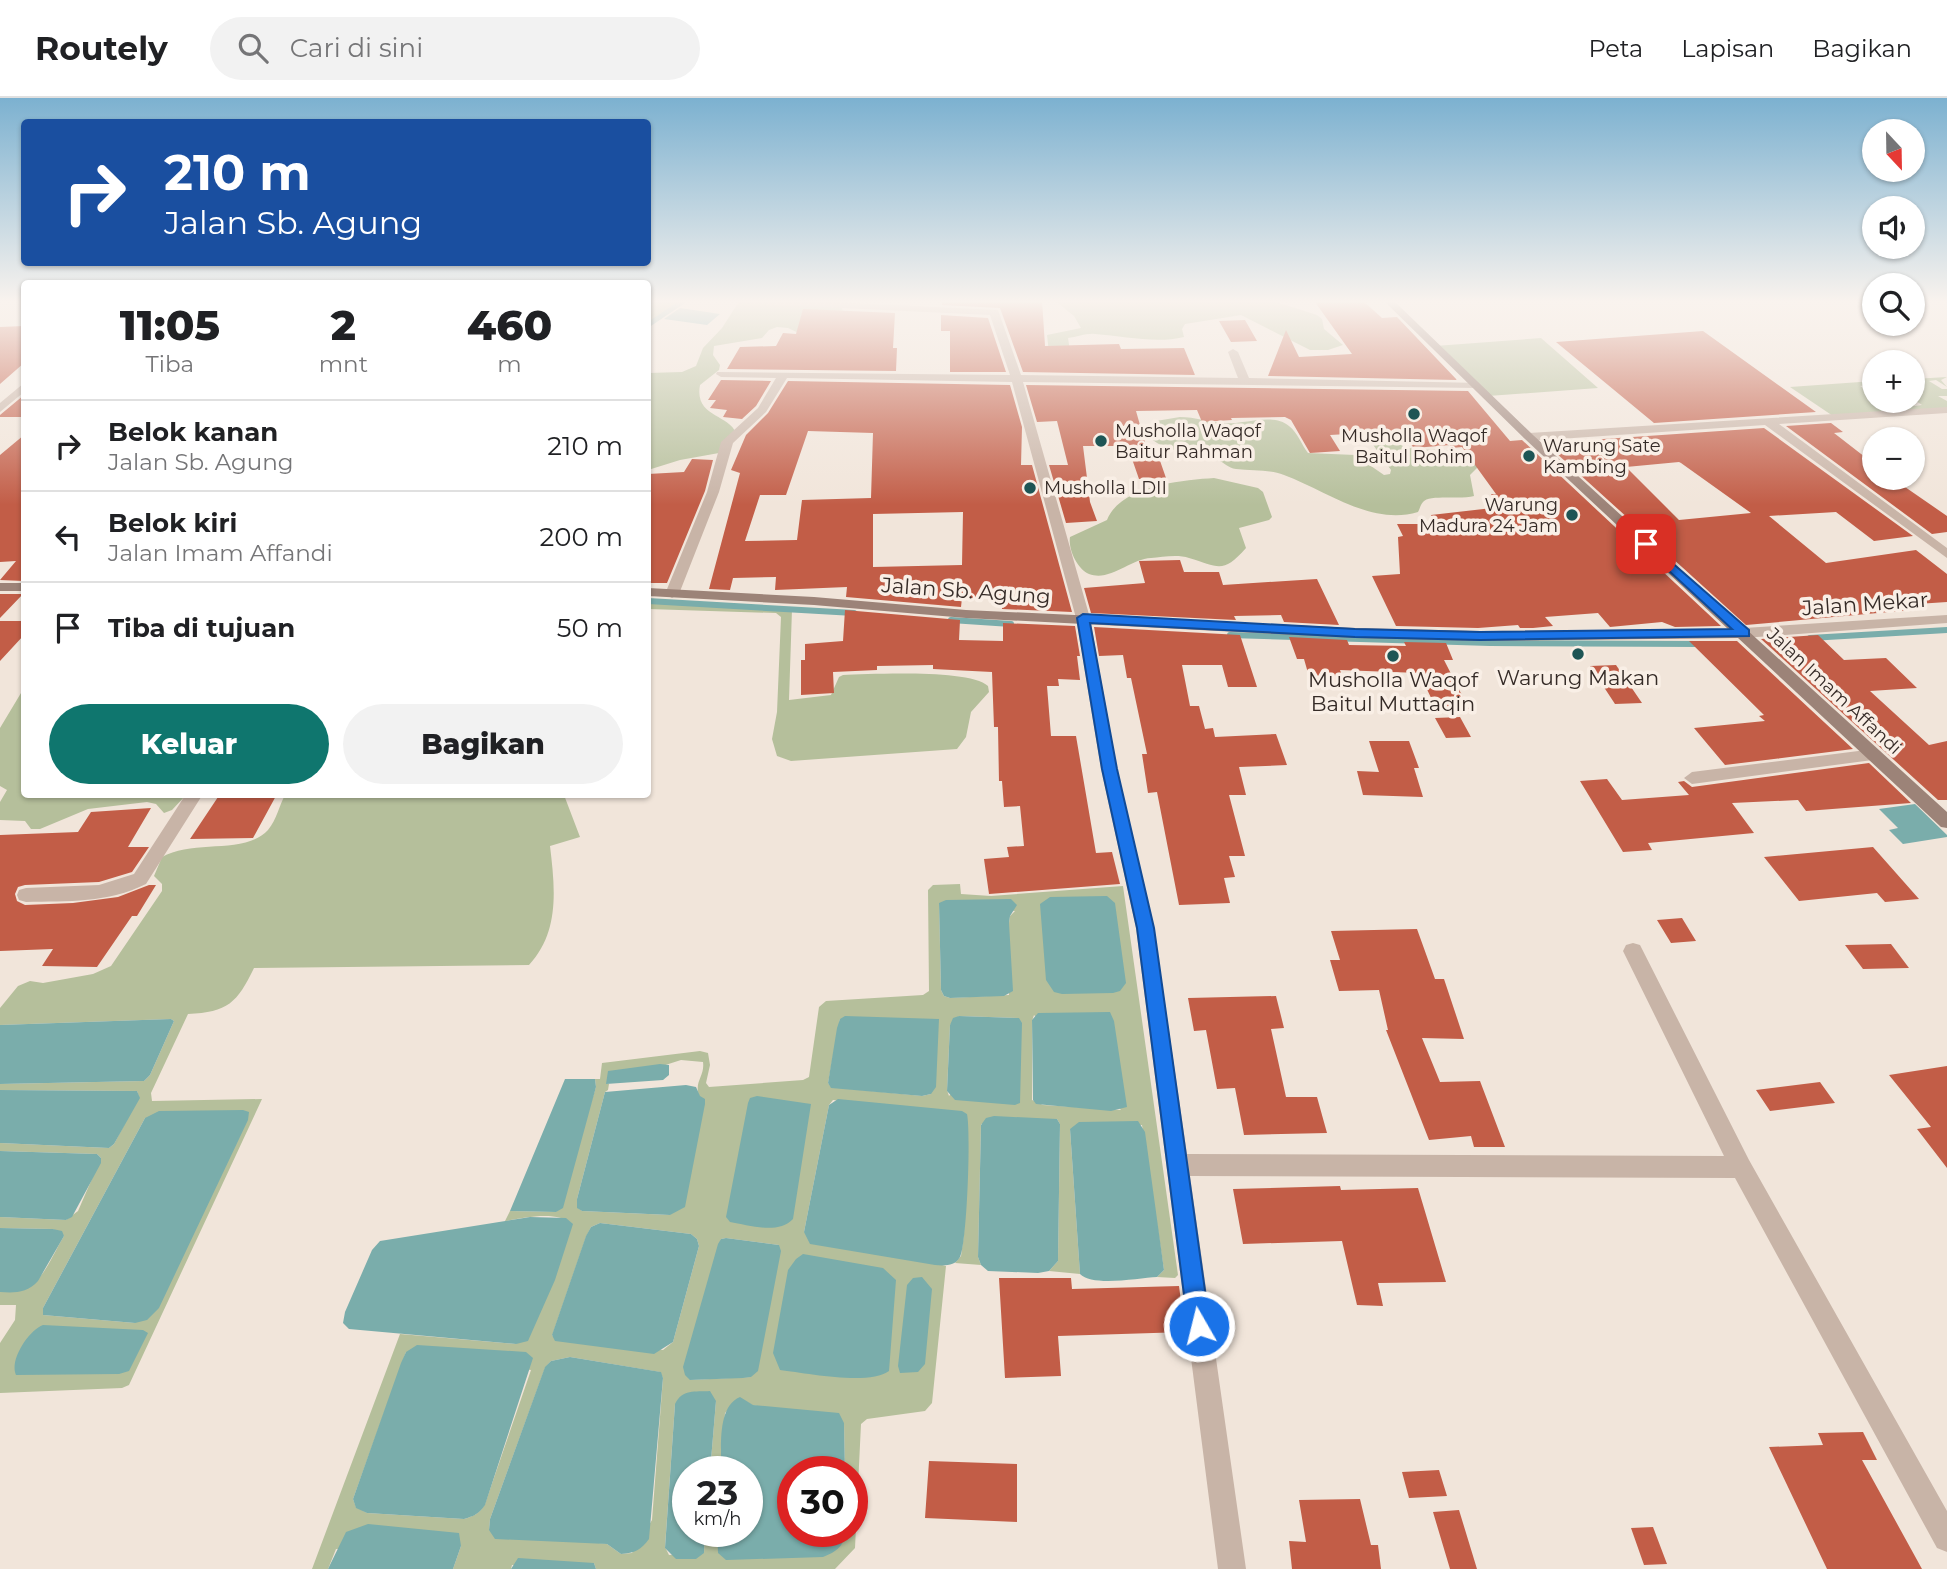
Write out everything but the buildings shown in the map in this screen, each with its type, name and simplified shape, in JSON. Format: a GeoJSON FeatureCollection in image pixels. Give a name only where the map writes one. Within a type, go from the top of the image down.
{"type":"FeatureCollection","features":[{"type":"Feature","properties":{"kind":"street"},"geometry":{"type":"LineString","coordinates":[[1014,369],[1083,618],[1109,769],[1146,928],[1232,1569]]}},
{"type":"Feature","properties":{"kind":"street"},"geometry":{"type":"LineString","coordinates":[[1240,369],[1245,382]]}},
{"type":"Feature","properties":{"kind":"street","name":"Jalan Imam Affandi"},"geometry":{"type":"LineString","coordinates":[[1459,369],[1529,437],[1947,822]]}},
{"type":"Feature","properties":{"kind":"street"},"geometry":{"type":"LineString","coordinates":[[721,374],[1476,385]]}},
{"type":"Feature","properties":{"kind":"street"},"geometry":{"type":"LineString","coordinates":[[672,594],[713,492],[727,442],[762,410],[783,375]]}},
{"type":"Feature","properties":{"kind":"street"},"geometry":{"type":"LineString","coordinates":[[0,409],[21,389]]}},
{"type":"Feature","properties":{"kind":"street"},"geometry":{"type":"LineString","coordinates":[[1529,437],[1947,410]]}},
{"type":"Feature","properties":{"kind":"street"},"geometry":{"type":"LineString","coordinates":[[1767,421],[1947,554]]}},
{"type":"Feature","properties":{"kind":"street"},"geometry":{"type":"LineString","coordinates":[[0,587],[21,587]]}},
{"type":"Feature","properties":{"kind":"street","name":"Jalan Sb. Agung"},"geometry":{"type":"LineString","coordinates":[[651,592],[814,601],[966,614],[1355,633],[1747,636]]}},
{"type":"Feature","properties":{"kind":"street","name":"Jalan Mekar"},"geometry":{"type":"LineString","coordinates":[[1747,636],[1942,624]]}},
{"type":"Feature","properties":{"kind":"street"},"geometry":{"type":"LineString","coordinates":[[1692,778],[1874,755]]}},
{"type":"Feature","properties":{"kind":"street"},"geometry":{"type":"LineString","coordinates":[[26,895],[108,891],[130,885],[140,879],[192,798]]}},
{"type":"Feature","properties":{"kind":"street"},"geometry":{"type":"LineString","coordinates":[[1633,951],[1741,1167],[1947,1538]]}},
{"type":"Feature","properties":{"kind":"street"},"geometry":{"type":"LineString","coordinates":[[1177,1165],[1741,1167]]}},
{"type":"Feature","properties":{"kind":"green space"},"geometry":{"type":"Polygon","coordinates":[[[690,369],[719,369],[700,385],[702,403],[727,422],[736,433],[719,453],[680,460],[651,469],[651,373],[682,372],[690,369]]]}},
{"type":"Feature","properties":{"kind":"green space"},"geometry":{"type":"Polygon","coordinates":[[[1051,369],[1073,369],[1073,371],[1051,371],[1051,369]]]}},
{"type":"Feature","properties":{"kind":"green space"},"geometry":{"type":"Polygon","coordinates":[[[1459,369],[1576,369],[1598,388],[1488,396],[1459,369]]]}},
{"type":"Feature","properties":{"kind":"green space"},"geometry":{"type":"Polygon","coordinates":[[[1947,377],[1941,380],[1947,387],[1936,380],[1929,381],[1947,389],[1947,396],[1938,396],[1947,401],[1947,410],[1925,411],[1925,378],[1947,377]]]}},
{"type":"Feature","properties":{"kind":"green space"},"geometry":{"type":"Polygon","coordinates":[[[1862,382],[1862,413],[1890,413],[1833,416],[1790,387],[1862,382]]]}},
{"type":"Feature","properties":{"kind":"green space"},"geometry":{"type":"Polygon","coordinates":[[[1180,417],[1224,423],[1275,420],[1295,432],[1308,453],[1355,455],[1384,475],[1390,474],[1391,470],[1369,439],[1375,430],[1379,430],[1403,446],[1454,451],[1471,458],[1478,467],[1470,475],[1474,496],[1426,500],[1418,512],[1400,515],[1366,510],[1278,473],[1233,468],[1208,457],[1170,449],[1147,434],[1156,421],[1180,417]]]}},
{"type":"Feature","properties":{"kind":"green space"},"geometry":{"type":"Polygon","coordinates":[[[1214,478],[1258,488],[1263,492],[1272,517],[1239,528],[1246,548],[1232,562],[1214,566],[1175,556],[1143,559],[1112,573],[1097,576],[1085,571],[1074,558],[1070,537],[1107,520],[1125,499],[1153,487],[1214,478]]]}},
{"type":"Feature","properties":{"kind":"green space"},"geometry":{"type":"Polygon","coordinates":[[[651,601],[792,609],[789,700],[831,695],[839,677],[843,675],[920,674],[962,677],[988,686],[989,692],[971,712],[966,737],[957,749],[791,761],[777,756],[772,739],[777,712],[781,617],[776,613],[651,609],[651,601]]]}},
{"type":"Feature","properties":{"kind":"green space"},"geometry":{"type":"Polygon","coordinates":[[[21,693],[21,798],[183,798],[172,810],[164,813],[156,804],[147,802],[88,809],[40,829],[31,829],[25,821],[0,820],[0,802],[7,790],[0,786],[0,728],[21,693]]]}},
{"type":"Feature","properties":{"kind":"green space"},"geometry":{"type":"Polygon","coordinates":[[[284,798],[565,798],[580,837],[550,846],[554,893],[551,924],[539,952],[529,965],[254,968],[242,990],[230,1003],[213,1011],[188,1014],[151,1093],[152,1101],[262,1099],[129,1385],[122,1388],[0,1393],[0,1343],[15,1320],[16,1305],[0,1305],[0,1292],[25,1288],[33,1283],[46,1268],[64,1236],[53,1229],[0,1228],[0,1217],[66,1220],[78,1211],[101,1158],[97,1154],[0,1151],[0,1143],[109,1148],[114,1144],[139,1097],[137,1091],[0,1090],[0,1084],[144,1081],[150,1075],[174,1021],[0,1025],[0,1008],[18,986],[30,981],[43,983],[93,974],[111,966],[162,891],[162,884],[154,876],[162,857],[188,849],[233,845],[258,838],[268,830],[284,798]],[[145,1118],[43,1308],[43,1315],[135,1323],[145,1118]]]}},
{"type":"Feature","properties":{"kind":"green space"},"geometry":{"type":"Polygon","coordinates":[[[960,884],[961,894],[991,896],[1123,886],[1178,1275],[1175,1278],[1157,1277],[1164,1270],[1142,1125],[1070,1129],[1080,1274],[1049,1271],[1058,1261],[1060,1124],[1057,1119],[981,1124],[978,1257],[981,1265],[955,1263],[961,1256],[964,1234],[967,1114],[833,1100],[829,1105],[804,1232],[946,1266],[932,1403],[925,1411],[867,1419],[861,1424],[859,1456],[845,1456],[844,1423],[752,1405],[740,1398],[725,1413],[722,1456],[711,1456],[716,1401],[675,1404],[665,1547],[669,1555],[704,1553],[704,1547],[763,1547],[763,1541],[777,1541],[777,1547],[855,1547],[835,1569],[596,1569],[594,1563],[512,1565],[511,1569],[453,1569],[461,1546],[336,1549],[328,1569],[312,1569],[400,1334],[516,1344],[572,1224],[549,1216],[505,1221],[510,1211],[556,1212],[596,1087],[595,1079],[600,1079],[602,1063],[700,1051],[708,1053],[710,1065],[706,1083],[709,1087],[803,1080],[809,1077],[819,1007],[826,1001],[923,995],[929,991],[928,890],[933,885],[960,884]],[[939,903],[941,990],[944,996],[950,998],[1009,995],[1009,923],[1010,916],[1015,911],[939,903]],[[1034,1015],[1032,1100],[1043,1105],[1121,1110],[1034,1015]],[[959,1016],[950,1025],[949,1096],[1019,1018],[959,1016]],[[840,1019],[828,1083],[831,1087],[922,1096],[931,1094],[840,1019]],[[681,1060],[606,1084],[609,1084],[577,1199],[578,1208],[582,1211],[670,1215],[699,1096],[698,1086],[703,1062],[681,1060]],[[600,1223],[591,1227],[552,1336],[663,1350],[673,1342],[699,1246],[697,1239],[691,1234],[600,1223]],[[721,1239],[690,1380],[751,1377],[779,1245],[721,1239]],[[406,1352],[353,1499],[356,1507],[367,1513],[464,1519],[473,1516],[485,1504],[531,1370],[406,1352]],[[570,1357],[551,1361],[545,1368],[490,1519],[489,1530],[607,1544],[621,1554],[632,1553],[652,1520],[663,1378],[660,1372],[570,1357]]]}},
{"type":"Feature","properties":{"kind":"water"},"geometry":{"type":"Polygon","coordinates":[[[1915,804],[1947,837],[1903,844],[1889,830],[1898,828],[1879,809],[1915,804]]]}},
{"type":"Feature","properties":{"kind":"water"},"geometry":{"type":"Polygon","coordinates":[[[1107,896],[1115,903],[1126,983],[1120,991],[1113,993],[1054,992],[1046,980],[1040,904],[1050,897],[1107,896]]]}},
{"type":"Feature","properties":{"kind":"water"},"geometry":{"type":"Polygon","coordinates":[[[1011,899],[1017,905],[1009,923],[1013,991],[1004,996],[944,996],[941,990],[939,903],[946,900],[1011,899]]]}},
{"type":"Feature","properties":{"kind":"water"},"geometry":{"type":"Polygon","coordinates":[[[1110,1012],[1114,1021],[1127,1107],[1111,1111],[1036,1104],[1033,1100],[1032,1020],[1038,1013],[1110,1012]]]}},
{"type":"Feature","properties":{"kind":"water"},"geometry":{"type":"Polygon","coordinates":[[[845,1016],[939,1019],[936,1087],[931,1094],[922,1096],[831,1088],[828,1083],[837,1028],[840,1019],[845,1016]]]}},
{"type":"Feature","properties":{"kind":"water"},"geometry":{"type":"Polygon","coordinates":[[[953,1018],[1019,1018],[1022,1023],[1020,1103],[1015,1105],[955,1100],[947,1091],[950,1025],[953,1018]]]}},
{"type":"Feature","properties":{"kind":"water"},"geometry":{"type":"Polygon","coordinates":[[[174,1021],[150,1075],[144,1081],[0,1084],[0,1025],[174,1021]]]}},
{"type":"Feature","properties":{"kind":"water"},"geometry":{"type":"Polygon","coordinates":[[[669,1065],[669,1075],[663,1080],[606,1084],[608,1071],[669,1065]]]}},
{"type":"Feature","properties":{"kind":"water"},"geometry":{"type":"Polygon","coordinates":[[[565,1079],[595,1079],[596,1087],[563,1208],[556,1212],[510,1211],[565,1079]]]}},
{"type":"Feature","properties":{"kind":"water"},"geometry":{"type":"Polygon","coordinates":[[[686,1085],[696,1087],[700,1096],[705,1099],[705,1104],[685,1207],[670,1215],[582,1211],[577,1208],[577,1199],[605,1092],[686,1085]]]}},
{"type":"Feature","properties":{"kind":"water"},"geometry":{"type":"Polygon","coordinates":[[[0,1090],[137,1091],[140,1098],[114,1144],[109,1148],[0,1143],[0,1090]]]}},
{"type":"Feature","properties":{"kind":"water"},"geometry":{"type":"Polygon","coordinates":[[[757,1096],[811,1104],[793,1219],[780,1227],[754,1227],[730,1222],[726,1217],[748,1103],[750,1098],[757,1096]]]}},
{"type":"Feature","properties":{"kind":"water"},"geometry":{"type":"Polygon","coordinates":[[[838,1099],[962,1111],[967,1114],[969,1142],[966,1210],[960,1257],[953,1264],[935,1265],[810,1244],[804,1232],[829,1105],[838,1099]]]}},
{"type":"Feature","properties":{"kind":"water"},"geometry":{"type":"Polygon","coordinates":[[[159,1111],[249,1112],[248,1120],[159,1308],[147,1320],[135,1323],[43,1315],[43,1308],[145,1118],[159,1111]]]}},
{"type":"Feature","properties":{"kind":"water"},"geometry":{"type":"Polygon","coordinates":[[[994,1116],[1057,1119],[1060,1124],[1058,1261],[1049,1271],[988,1271],[981,1265],[978,1257],[981,1125],[986,1118],[994,1116]]]}},
{"type":"Feature","properties":{"kind":"water"},"geometry":{"type":"Polygon","coordinates":[[[1138,1121],[1145,1132],[1164,1270],[1157,1277],[1128,1280],[1086,1278],[1080,1274],[1070,1129],[1079,1122],[1138,1121]]]}},
{"type":"Feature","properties":{"kind":"water"},"geometry":{"type":"Polygon","coordinates":[[[0,1151],[97,1154],[101,1163],[72,1217],[66,1220],[0,1217],[0,1151]]]}},
{"type":"Feature","properties":{"kind":"water"},"geometry":{"type":"Polygon","coordinates":[[[530,1217],[566,1218],[573,1224],[555,1280],[528,1341],[516,1344],[349,1329],[343,1323],[345,1312],[372,1250],[380,1241],[530,1217]]]}},
{"type":"Feature","properties":{"kind":"water"},"geometry":{"type":"Polygon","coordinates":[[[600,1223],[691,1234],[697,1239],[699,1246],[673,1342],[654,1354],[555,1341],[552,1335],[586,1236],[591,1227],[600,1223]]]}},
{"type":"Feature","properties":{"kind":"water"},"geometry":{"type":"Polygon","coordinates":[[[0,1228],[62,1231],[64,1236],[38,1281],[25,1290],[0,1292],[0,1228]]]}},
{"type":"Feature","properties":{"kind":"water"},"geometry":{"type":"Polygon","coordinates":[[[721,1239],[779,1245],[781,1251],[758,1371],[751,1377],[690,1380],[683,1367],[718,1244],[721,1239]]]}},
{"type":"Feature","properties":{"kind":"water"},"geometry":{"type":"Polygon","coordinates":[[[803,1254],[883,1268],[896,1280],[889,1371],[867,1378],[853,1378],[780,1370],[773,1353],[788,1270],[803,1254]]]}},
{"type":"Feature","properties":{"kind":"water"},"geometry":{"type":"Polygon","coordinates":[[[922,1277],[932,1289],[925,1364],[918,1372],[900,1373],[898,1366],[907,1285],[913,1278],[922,1277]]]}},
{"type":"Feature","properties":{"kind":"water"},"geometry":{"type":"Polygon","coordinates":[[[43,1325],[143,1330],[148,1333],[129,1371],[119,1374],[16,1375],[15,1362],[22,1346],[32,1333],[43,1325]]]}},
{"type":"Feature","properties":{"kind":"water"},"geometry":{"type":"Polygon","coordinates":[[[417,1345],[526,1352],[533,1358],[485,1505],[481,1511],[464,1519],[367,1513],[356,1508],[353,1499],[401,1363],[406,1352],[417,1345]]]}},
{"type":"Feature","properties":{"kind":"water"},"geometry":{"type":"Polygon","coordinates":[[[570,1357],[661,1372],[663,1378],[649,1539],[634,1552],[621,1554],[607,1544],[495,1539],[489,1530],[490,1519],[545,1367],[551,1361],[570,1357]]]}},
{"type":"Feature","properties":{"kind":"water"},"geometry":{"type":"Polygon","coordinates":[[[710,1391],[716,1401],[711,1456],[672,1456],[672,1547],[704,1547],[704,1553],[696,1559],[676,1559],[665,1548],[675,1404],[681,1396],[710,1391]]]}},
{"type":"Feature","properties":{"kind":"water"},"geometry":{"type":"Polygon","coordinates":[[[740,1397],[753,1405],[839,1413],[844,1423],[845,1456],[777,1456],[777,1547],[840,1547],[832,1553],[823,1557],[726,1560],[718,1553],[718,1547],[763,1547],[763,1456],[721,1456],[724,1419],[732,1402],[740,1397]]]}},
{"type":"Feature","properties":{"kind":"water"},"geometry":{"type":"Polygon","coordinates":[[[368,1524],[459,1533],[461,1546],[453,1569],[328,1569],[346,1532],[368,1524]]]}},
{"type":"Feature","properties":{"kind":"water"},"geometry":{"type":"Polygon","coordinates":[[[518,1558],[594,1563],[596,1569],[511,1569],[518,1558]]]}},
{"type":"Feature","properties":{"kind":"waterway"},"geometry":{"type":"LineString","coordinates":[[651,601],[854,613]]}},
{"type":"Feature","properties":{"kind":"waterway"},"geometry":{"type":"LineString","coordinates":[[951,620],[1011,624]]}},
{"type":"Feature","properties":{"kind":"waterway"},"geometry":{"type":"LineString","coordinates":[[1810,638],[1947,630]]}},
{"type":"Feature","properties":{"kind":"waterway"},"geometry":{"type":"LineString","coordinates":[[1230,635],[1490,643],[1699,644]]}},
{"type":"Feature","properties":{"kind":"place","name":"Musholla Waqof Baitul Rohim"},"geometry":{"type":"Point","coordinates":[1414,414]}},
{"type":"Feature","properties":{"kind":"place","name":"Musholla Waqof Baitur Rahman"},"geometry":{"type":"Point","coordinates":[1101,441]}},
{"type":"Feature","properties":{"kind":"place","name":"Warung Sate Kambing"},"geometry":{"type":"Point","coordinates":[1529,456]}},
{"type":"Feature","properties":{"kind":"place","name":"Musholla LDII"},"geometry":{"type":"Point","coordinates":[1030,488]}},
{"type":"Feature","properties":{"kind":"place","name":"Warung Madura 24 Jam"},"geometry":{"type":"Point","coordinates":[1572,515]}},
{"type":"Feature","properties":{"kind":"place","name":"Warung Makan"},"geometry":{"type":"Point","coordinates":[1578,654]}},
{"type":"Feature","properties":{"kind":"place","name":"Musholla Waqof Baitul Muttaqin"},"geometry":{"type":"Point","coordinates":[1393,656]}},
{"type":"Feature","properties":{"kind":"route"},"geometry":{"type":"LineString","coordinates":[[1199,1326],[1146,928],[1109,769],[1083,618],[1355,633],[1480,636],[1744,633],[1646,544]]}}]}
